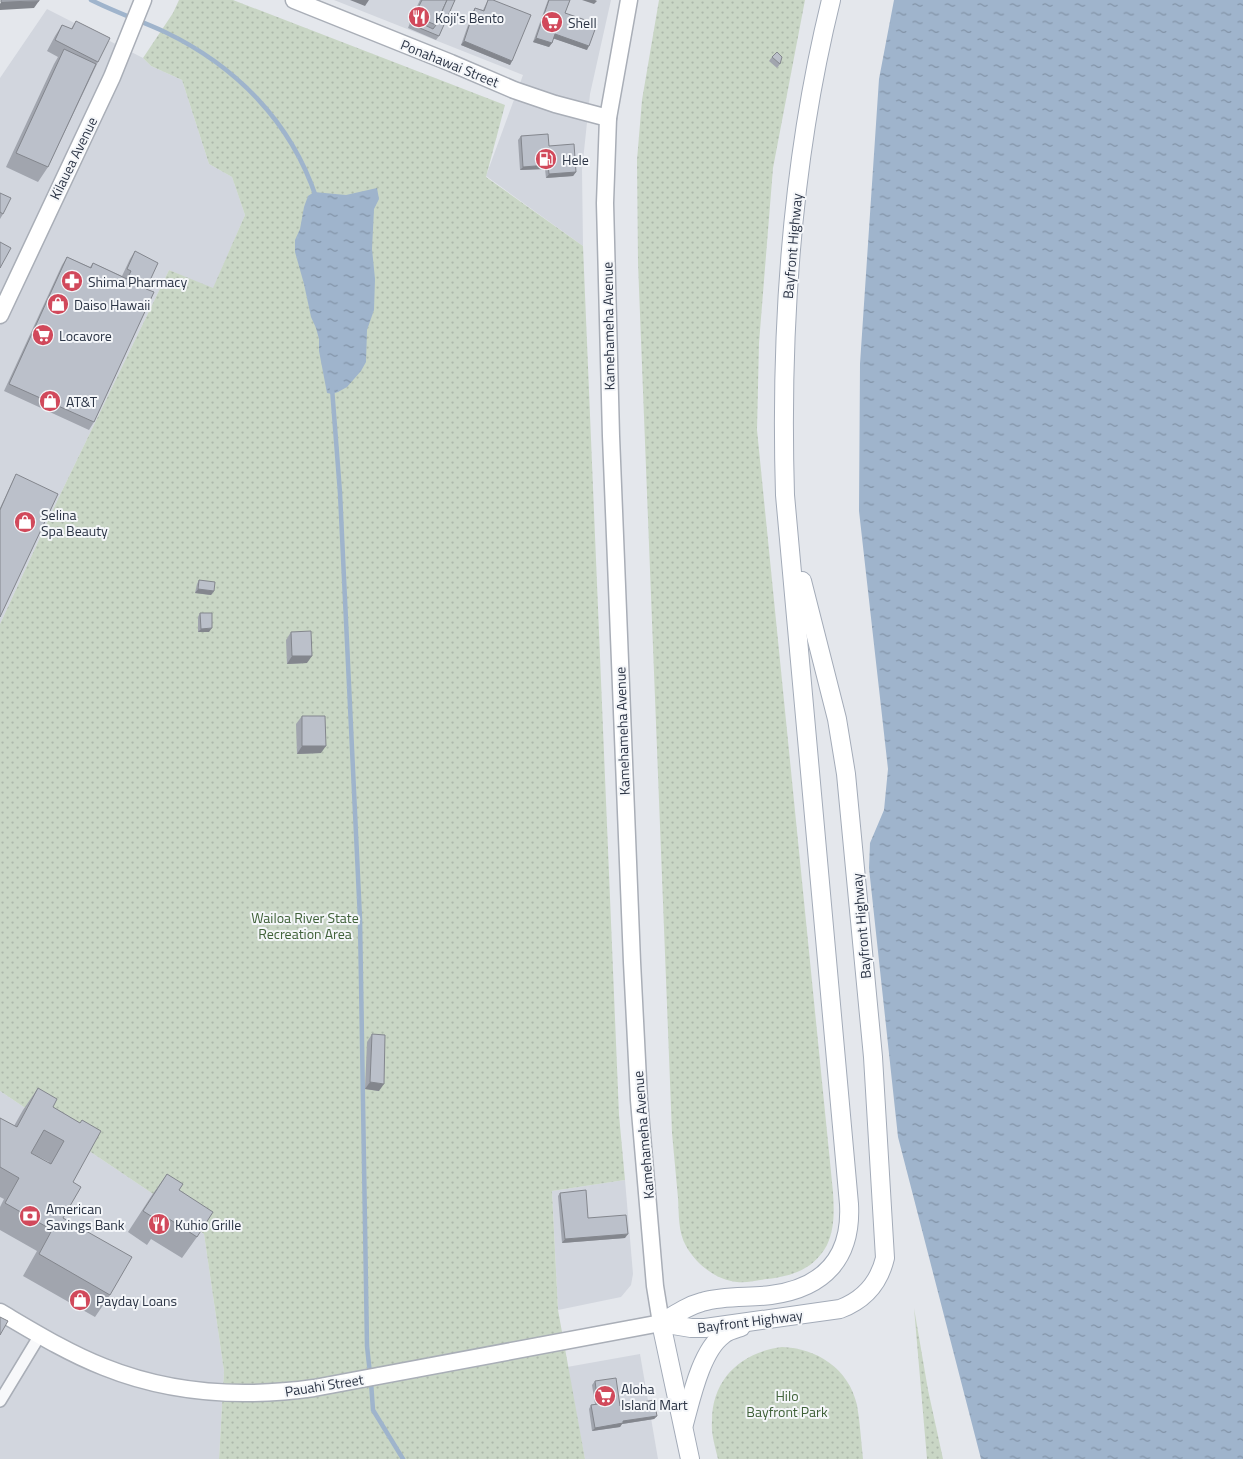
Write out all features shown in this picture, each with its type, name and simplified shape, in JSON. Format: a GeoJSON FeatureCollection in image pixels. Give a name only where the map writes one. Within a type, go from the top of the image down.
{"type":"FeatureCollection","features":[{"type":"Feature","properties":{"kind":"main road","name":"Bayfront Highway"},"geometry":{"type":"LineString","coordinates":[[661,1323],[685,1309],[702,1302],[728,1297],[790,1292],[816,1282],[826,1273],[837,1258],[845,1242],[848,1230],[849,1204],[785,494],[784,422],[787,295],[800,164],[813,84],[831,0]]}},
{"type":"Feature","properties":{"kind":"main road","name":"Bayfront Highway"},"geometry":{"type":"LineString","coordinates":[[661,1323],[691,1328],[706,1328],[840,1309],[863,1297],[875,1283],[882,1267],[885,1249],[873,1057],[844,758],[837,719],[802,582],[785,494]]}},
{"type":"Feature","properties":{"kind":"main road"},"geometry":{"type":"LineString","coordinates":[[684,1424],[698,1376],[712,1347],[723,1334],[760,1320]]}},
{"type":"Feature","properties":{"kind":"main road","name":"Kamehameha Avenue"},"geometry":{"type":"LineString","coordinates":[[661,1323],[690,1459]]}},
{"type":"Feature","properties":{"kind":"street","name":"Kilauea Avenue"},"geometry":{"type":"LineString","coordinates":[[0,316],[112,77],[143,0]]}},
{"type":"Feature","properties":{"kind":"street","name":"Ponahawai Street"},"geometry":{"type":"LineString","coordinates":[[294,0],[514,90],[555,104],[608,118]]}},
{"type":"Feature","properties":{"kind":"street","name":"Kamehameha Avenue"},"geometry":{"type":"LineString","coordinates":[[629,0],[608,118],[605,203],[611,436],[631,952],[639,1100],[655,1286],[661,1323]]}},
{"type":"Feature","properties":{"kind":"street","name":"Pauahi Street"},"geometry":{"type":"LineString","coordinates":[[0,1312],[40,1335],[104,1367],[146,1382],[172,1387],[229,1393],[294,1390],[345,1382],[661,1323]]}},
{"type":"Feature","properties":{"kind":"street"},"geometry":{"type":"LineString","coordinates":[[0,1401],[40,1335]]}},
{"type":"Feature","properties":{"kind":"shaded area"},"geometry":{"type":"Polygon","coordinates":[[[334,0],[611,0],[590,94],[582,170],[583,246],[486,176],[523,75],[334,0]]]}},
{"type":"Feature","properties":{"kind":"shaded area"},"geometry":{"type":"Polygon","coordinates":[[[47,9],[143,58],[151,66],[182,80],[209,164],[232,177],[245,215],[213,289],[169,270],[58,499],[0,624],[0,78],[47,9]]]}},
{"type":"Feature","properties":{"kind":"shaded area"},"geometry":{"type":"Polygon","coordinates":[[[0,1091],[171,1206],[175,1212],[204,1234],[224,1371],[219,1459],[0,1459],[0,1091]]]}},
{"type":"Feature","properties":{"kind":"shaded area"},"geometry":{"type":"Polygon","coordinates":[[[625,1180],[633,1274],[631,1285],[621,1297],[558,1310],[552,1191],[625,1180]]]}},
{"type":"Feature","properties":{"kind":"shaded area"},"geometry":{"type":"Polygon","coordinates":[[[640,1354],[658,1459],[585,1459],[567,1367],[640,1354]]]}},
{"type":"Feature","properties":{"kind":"green space","name":"Wailoa River State Recreation Area"},"geometry":{"type":"Polygon","coordinates":[[[179,0],[233,0],[505,105],[486,177],[583,246],[619,1115],[625,1180],[552,1191],[558,1310],[585,1459],[219,1459],[224,1371],[204,1234],[175,1212],[171,1206],[0,1091],[0,624],[58,499],[169,270],[213,288],[245,215],[232,177],[209,164],[182,80],[151,66],[143,58],[173,13],[179,0]]]}},
{"type":"Feature","properties":{"kind":"green space"},"geometry":{"type":"Polygon","coordinates":[[[659,0],[805,0],[773,168],[759,343],[757,430],[834,1205],[831,1232],[827,1245],[816,1260],[802,1270],[786,1276],[745,1282],[729,1281],[707,1270],[690,1253],[683,1241],[679,1223],[672,1133],[638,263],[637,160],[642,100],[659,0]]]}},
{"type":"Feature","properties":{"kind":"green space"},"geometry":{"type":"Polygon","coordinates":[[[914,1308],[928,1390],[943,1459],[927,1459],[914,1308]]]}},
{"type":"Feature","properties":{"kind":"green space","name":"Hilo Bayfront Park"},"geometry":{"type":"Polygon","coordinates":[[[782,1347],[795,1348],[819,1356],[839,1371],[847,1381],[857,1405],[863,1459],[718,1459],[712,1426],[713,1406],[717,1392],[732,1370],[742,1361],[768,1350],[782,1347]]]}},
{"type":"Feature","properties":{"kind":"water"},"geometry":{"type":"Polygon","coordinates":[[[894,0],[1243,0],[1243,1459],[981,1459],[898,1137],[869,868],[870,843],[884,810],[888,769],[859,511],[860,364],[879,79],[894,0]]]}},
{"type":"Feature","properties":{"kind":"water"},"geometry":{"type":"Polygon","coordinates":[[[377,188],[379,199],[374,209],[372,249],[375,279],[374,310],[367,330],[366,362],[347,387],[332,394],[327,393],[319,351],[319,339],[311,317],[295,252],[295,240],[300,229],[308,196],[314,192],[346,195],[377,188]]]}},
{"type":"Feature","properties":{"kind":"building"},"geometry":{"type":"Polygon","coordinates":[[[1,0],[39,0],[39,1],[1,2],[1,0]]]}},
{"type":"Feature","properties":{"kind":"building"},"geometry":{"type":"Polygon","coordinates":[[[422,0],[447,0],[436,25],[414,16],[422,0]]]}},
{"type":"Feature","properties":{"kind":"building"},"geometry":{"type":"Polygon","coordinates":[[[447,0],[455,0],[439,36],[410,24],[412,19],[433,29],[447,0]]]}},
{"type":"Feature","properties":{"kind":"building"},"geometry":{"type":"Polygon","coordinates":[[[488,0],[493,0],[531,15],[512,61],[464,41],[475,8],[484,11],[488,0]]]}},
{"type":"Feature","properties":{"kind":"building"},"geometry":{"type":"Polygon","coordinates":[[[549,0],[570,0],[565,13],[597,24],[589,46],[555,34],[552,43],[536,38],[549,0]]]}},
{"type":"Feature","properties":{"kind":"building"},"geometry":{"type":"Polygon","coordinates":[[[76,21],[110,38],[98,62],[55,40],[62,25],[72,29],[76,21]]]}},
{"type":"Feature","properties":{"kind":"building"},"geometry":{"type":"Polygon","coordinates":[[[64,49],[96,64],[48,167],[16,153],[64,49]]]}},
{"type":"Feature","properties":{"kind":"building"},"geometry":{"type":"Polygon","coordinates":[[[777,52],[782,57],[780,64],[772,57],[777,52]]]}},
{"type":"Feature","properties":{"kind":"building","name":"Hele"},"geometry":{"type":"Polygon","coordinates":[[[548,134],[549,146],[574,144],[576,172],[549,174],[548,165],[523,167],[521,136],[548,134]]]}},
{"type":"Feature","properties":{"kind":"building"},"geometry":{"type":"Polygon","coordinates":[[[0,193],[11,198],[3,214],[0,212],[0,193]]]}},
{"type":"Feature","properties":{"kind":"building"},"geometry":{"type":"Polygon","coordinates":[[[0,242],[11,248],[0,268],[0,242]]]}},
{"type":"Feature","properties":{"kind":"building"},"geometry":{"type":"Polygon","coordinates":[[[135,251],[158,263],[146,289],[154,292],[94,422],[9,384],[67,257],[91,268],[93,263],[127,279],[131,271],[127,269],[135,251]]]}},
{"type":"Feature","properties":{"kind":"building"},"geometry":{"type":"Polygon","coordinates":[[[16,474],[58,494],[0,617],[0,510],[16,474]]]}},
{"type":"Feature","properties":{"kind":"building"},"geometry":{"type":"Polygon","coordinates":[[[199,580],[215,582],[214,591],[198,589],[199,580]]]}},
{"type":"Feature","properties":{"kind":"building"},"geometry":{"type":"Polygon","coordinates":[[[200,613],[212,613],[212,628],[201,629],[200,613]]]}},
{"type":"Feature","properties":{"kind":"building"},"geometry":{"type":"Polygon","coordinates":[[[311,631],[312,656],[292,656],[291,632],[311,631]]]}},
{"type":"Feature","properties":{"kind":"building"},"geometry":{"type":"Polygon","coordinates":[[[302,716],[325,716],[326,746],[302,746],[302,716]]]}},
{"type":"Feature","properties":{"kind":"building"},"geometry":{"type":"Polygon","coordinates":[[[372,1034],[385,1035],[384,1084],[370,1082],[372,1034]]]}},
{"type":"Feature","properties":{"kind":"building"},"geometry":{"type":"Polygon","coordinates":[[[38,1088],[57,1099],[53,1107],[80,1123],[82,1120],[101,1131],[73,1182],[81,1187],[63,1218],[132,1257],[110,1295],[39,1254],[52,1230],[5,1203],[19,1178],[0,1167],[0,1118],[17,1127],[38,1088]],[[44,1130],[31,1153],[51,1164],[64,1141],[44,1130]]]}},
{"type":"Feature","properties":{"kind":"building"},"geometry":{"type":"Polygon","coordinates":[[[167,1174],[183,1184],[179,1190],[213,1212],[197,1237],[166,1217],[162,1223],[143,1211],[167,1174]]]}},
{"type":"Feature","properties":{"kind":"building"},"geometry":{"type":"Polygon","coordinates":[[[586,1190],[588,1218],[626,1215],[628,1234],[565,1239],[560,1193],[586,1190]]]}},
{"type":"Feature","properties":{"kind":"building"},"geometry":{"type":"Polygon","coordinates":[[[0,1317],[8,1321],[0,1335],[0,1317]]]}},
{"type":"Feature","properties":{"kind":"building"},"geometry":{"type":"Polygon","coordinates":[[[616,1378],[620,1406],[654,1400],[657,1416],[623,1421],[623,1423],[595,1428],[591,1405],[598,1404],[595,1381],[616,1378]]]}},
{"type":"Feature","properties":{"kind":"waterway"},"geometry":{"type":"LineString","coordinates":[[91,0],[165,32],[191,46],[237,79],[258,99],[292,144],[316,197]]}},
{"type":"Feature","properties":{"kind":"waterway"},"geometry":{"type":"LineString","coordinates":[[332,388],[340,493],[360,919],[367,1346],[370,1374]]}},
{"type":"Feature","properties":{"kind":"waterway"},"geometry":{"type":"LineString","coordinates":[[371,1382],[373,1410],[403,1459]]}},
{"type":"Feature","properties":{"kind":"place","name":"Koji's Bento"},"geometry":{"type":"Point","coordinates":[419,17]}},
{"type":"Feature","properties":{"kind":"place","name":"Shell"},"geometry":{"type":"Point","coordinates":[552,22]}},
{"type":"Feature","properties":{"kind":"place","name":"Hele"},"geometry":{"type":"Point","coordinates":[546,159]}},
{"type":"Feature","properties":{"kind":"place","name":"Shima Pharmacy"},"geometry":{"type":"Point","coordinates":[72,281]}},
{"type":"Feature","properties":{"kind":"place","name":"Daiso Hawaii"},"geometry":{"type":"Point","coordinates":[58,304]}},
{"type":"Feature","properties":{"kind":"place","name":"Locavore"},"geometry":{"type":"Point","coordinates":[43,335]}},
{"type":"Feature","properties":{"kind":"place","name":"AT&T"},"geometry":{"type":"Point","coordinates":[50,401]}},
{"type":"Feature","properties":{"kind":"place","name":"Selina Spa Beauty"},"geometry":{"type":"Point","coordinates":[25,522]}},
{"type":"Feature","properties":{"kind":"place","name":"American Savings Bank"},"geometry":{"type":"Point","coordinates":[30,1216]}},
{"type":"Feature","properties":{"kind":"place","name":"Kuhio Grille"},"geometry":{"type":"Point","coordinates":[159,1224]}},
{"type":"Feature","properties":{"kind":"place","name":"Payday Loans"},"geometry":{"type":"Point","coordinates":[80,1300]}},
{"type":"Feature","properties":{"kind":"place","name":"Aloha Island Mart"},"geometry":{"type":"Point","coordinates":[605,1396]}}]}
